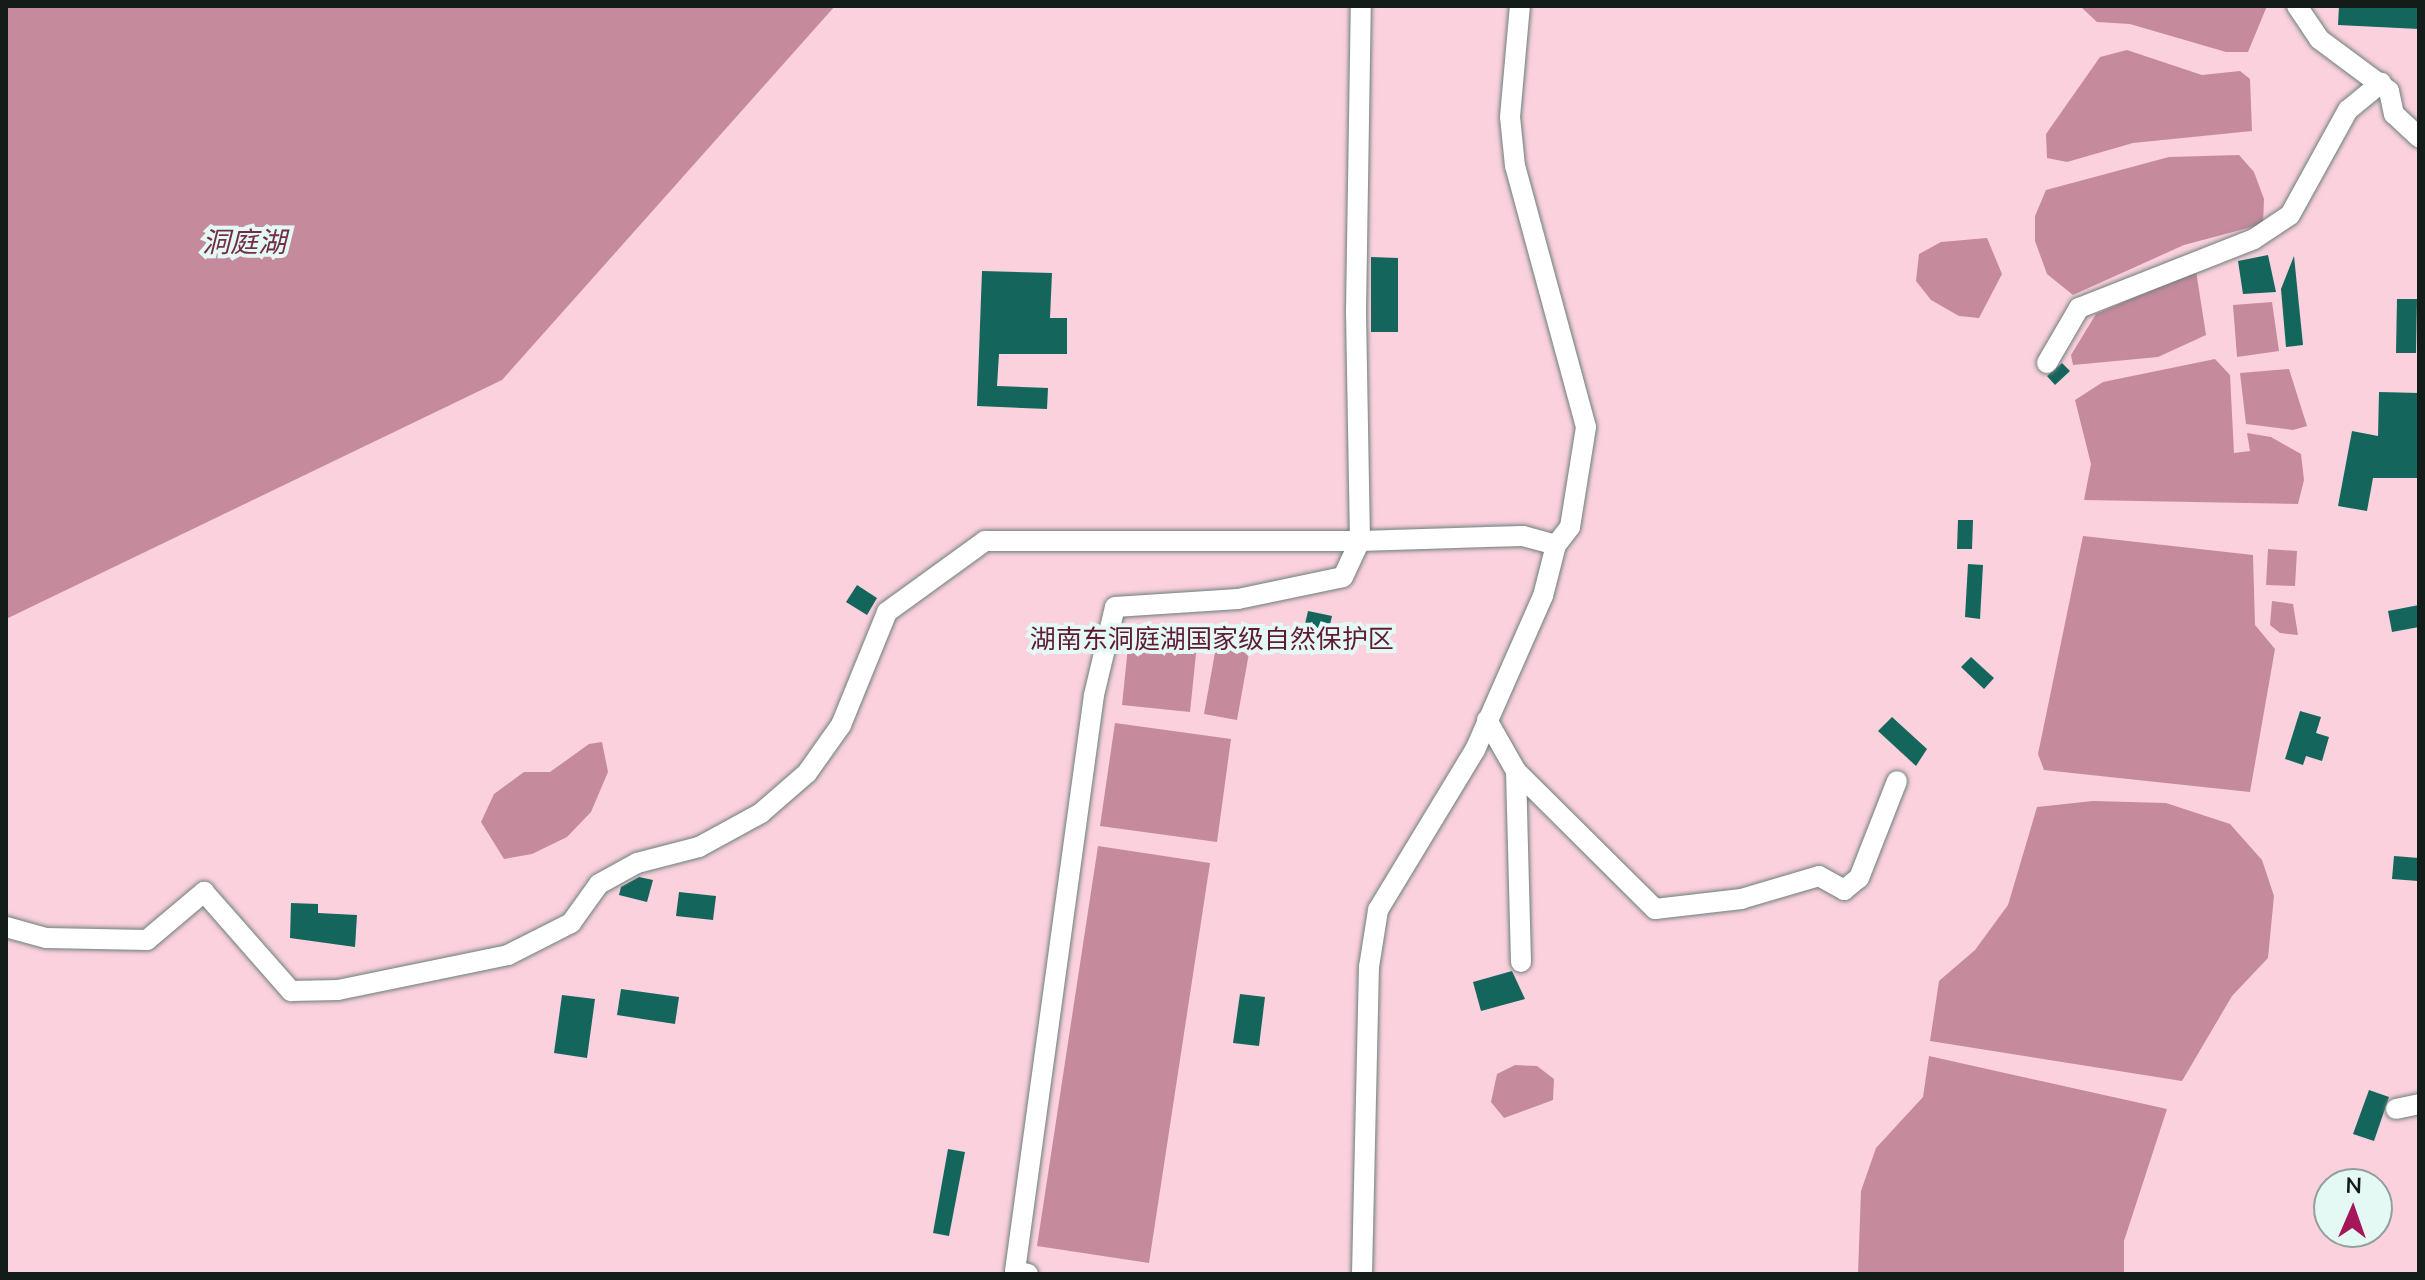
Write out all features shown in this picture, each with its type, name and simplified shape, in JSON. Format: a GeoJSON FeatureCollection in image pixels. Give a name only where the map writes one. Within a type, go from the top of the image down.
{"type":"FeatureCollection","features":[{"type":"Feature","properties":{"kind":"street"},"geometry":{"type":"LineString","coordinates":[[1028,1274],[1015,1271],[1094,695],[1115,607],[1238,599],[1343,577],[1360,541],[1356,311],[1361,6]]}},
{"type":"Feature","properties":{"kind":"street"},"geometry":{"type":"LineString","coordinates":[[1362,1274],[1369,967],[1378,910],[1475,750],[1543,596],[1556,545],[1570,527],[1586,427],[1515,166],[1510,117],[1520,6]]}},
{"type":"Feature","properties":{"kind":"street"},"geometry":{"type":"LineString","coordinates":[[2297,6],[2319,39],[2389,91],[2394,114],[2419,137]]}},
{"type":"Feature","properties":{"kind":"street"},"geometry":{"type":"LineString","coordinates":[[2047,363],[2079,308],[2254,239],[2290,215],[2348,110],[2381,83]]}},
{"type":"Feature","properties":{"kind":"street"},"geometry":{"type":"LineString","coordinates":[[6,927],[46,938],[147,940],[204,892],[291,991],[338,990],[508,955],[571,923],[599,884],[637,863],[699,847],[773,803],[807,773],[841,725],[887,612],[985,541],[1360,541],[1523,536],[1556,545]]}},
{"type":"Feature","properties":{"kind":"street"},"geometry":{"type":"LineString","coordinates":[[1487,720],[1516,771],[1655,909],[1741,899],[1819,876],[1844,890],[1859,878],[1897,781]]}},
{"type":"Feature","properties":{"kind":"street"},"geometry":{"type":"LineString","coordinates":[[1516,771],[1521,962]]}},
{"type":"Feature","properties":{"kind":"street"},"geometry":{"type":"LineString","coordinates":[[2396,1109],[2419,1104]]}},
{"type":"Feature","properties":{"kind":"green space","name":"湖南东洞庭湖国家级自然保护区"},"geometry":{"type":"Polygon","coordinates":[[[6,6],[2419,6],[2419,1274],[6,1274],[6,6]]]}},
{"type":"Feature","properties":{"kind":"water","name":"洞庭湖"},"geometry":{"type":"Polygon","coordinates":[[[6,6],[835,6],[502,380],[6,619],[6,6]]]}},
{"type":"Feature","properties":{"kind":"water"},"geometry":{"type":"Polygon","coordinates":[[[2080,6],[2267,6],[2248,52],[2226,52],[2130,24],[2097,22],[2080,6]]]}},
{"type":"Feature","properties":{"kind":"water"},"geometry":{"type":"Polygon","coordinates":[[[2127,50],[2202,75],[2240,71],[2250,79],[2252,131],[2133,143],[2067,162],[2047,158],[2046,134],[2100,57],[2127,50]]]}},
{"type":"Feature","properties":{"kind":"water"},"geometry":{"type":"Polygon","coordinates":[[[2239,155],[2254,172],[2264,199],[2263,224],[2184,245],[2073,295],[2047,274],[2035,241],[2035,216],[2046,190],[2169,157],[2239,155]]]}},
{"type":"Feature","properties":{"kind":"water"},"geometry":{"type":"Polygon","coordinates":[[[1987,238],[2002,274],[1979,318],[1959,316],[1931,300],[1916,281],[1919,254],[1941,242],[1987,238]]]}},
{"type":"Feature","properties":{"kind":"water"},"geometry":{"type":"Polygon","coordinates":[[[2196,271],[2206,335],[2158,357],[2073,365],[2071,355],[2096,314],[2196,271]]]}},
{"type":"Feature","properties":{"kind":"water"},"geometry":{"type":"Polygon","coordinates":[[[2272,302],[2279,351],[2237,357],[2233,305],[2272,302]]]}},
{"type":"Feature","properties":{"kind":"water"},"geometry":{"type":"Polygon","coordinates":[[[2215,359],[2230,375],[2234,453],[2250,451],[2247,433],[2271,437],[2301,454],[2304,480],[2298,504],[2084,500],[2091,464],[2075,400],[2103,382],[2215,359]]]}},
{"type":"Feature","properties":{"kind":"water"},"geometry":{"type":"Polygon","coordinates":[[[2289,369],[2307,426],[2293,430],[2246,424],[2240,373],[2289,369]]]}},
{"type":"Feature","properties":{"kind":"water"},"geometry":{"type":"Polygon","coordinates":[[[2083,536],[2253,555],[2255,625],[2275,649],[2250,792],[2044,770],[2038,754],[2083,536]]]}},
{"type":"Feature","properties":{"kind":"water"},"geometry":{"type":"Polygon","coordinates":[[[2268,549],[2297,551],[2295,586],[2266,585],[2268,549]]]}},
{"type":"Feature","properties":{"kind":"water"},"geometry":{"type":"Polygon","coordinates":[[[2272,601],[2293,604],[2298,635],[2280,633],[2270,625],[2272,601]]]}},
{"type":"Feature","properties":{"kind":"water"},"geometry":{"type":"Polygon","coordinates":[[[1129,637],[1197,644],[1190,712],[1122,705],[1129,637]]]}},
{"type":"Feature","properties":{"kind":"water"},"geometry":{"type":"Polygon","coordinates":[[[1216,647],[1249,653],[1237,720],[1204,714],[1216,647]]]}},
{"type":"Feature","properties":{"kind":"water"},"geometry":{"type":"Polygon","coordinates":[[[1115,723],[1231,739],[1217,842],[1100,826],[1115,723]]]}},
{"type":"Feature","properties":{"kind":"water"},"geometry":{"type":"Polygon","coordinates":[[[602,742],[608,772],[591,812],[567,837],[532,854],[504,859],[481,822],[494,794],[524,772],[550,772],[589,744],[602,742]]]}},
{"type":"Feature","properties":{"kind":"water"},"geometry":{"type":"Polygon","coordinates":[[[2093,801],[2166,803],[2230,824],[2262,860],[2274,896],[2268,958],[2232,996],[2182,1081],[1930,1041],[1939,981],[1975,950],[2008,905],[2037,807],[2093,801]]]}},
{"type":"Feature","properties":{"kind":"water"},"geometry":{"type":"Polygon","coordinates":[[[1098,846],[1210,863],[1149,1263],[1037,1246],[1098,846]]]}},
{"type":"Feature","properties":{"kind":"water"},"geometry":{"type":"Polygon","coordinates":[[[1929,1056],[2167,1109],[2124,1241],[2124,1274],[1858,1274],[1861,1191],[1876,1148],[1923,1097],[1929,1056]]]}},
{"type":"Feature","properties":{"kind":"water"},"geometry":{"type":"Polygon","coordinates":[[[1515,1065],[1537,1066],[1554,1079],[1553,1100],[1504,1118],[1491,1102],[1497,1074],[1515,1065]]]}},
{"type":"Feature","properties":{"kind":"building"},"geometry":{"type":"Polygon","coordinates":[[[2339,6],[2419,6],[2419,29],[2338,25],[2339,6]]]}},
{"type":"Feature","properties":{"kind":"building"},"geometry":{"type":"Polygon","coordinates":[[[2268,255],[2276,292],[2243,294],[2238,261],[2268,255]]]}},
{"type":"Feature","properties":{"kind":"building"},"geometry":{"type":"Polygon","coordinates":[[[2294,256],[2303,345],[2286,347],[2281,289],[2294,256]]]}},
{"type":"Feature","properties":{"kind":"building"},"geometry":{"type":"Polygon","coordinates":[[[1371,257],[1398,258],[1398,332],[1371,332],[1371,257]]]}},
{"type":"Feature","properties":{"kind":"building"},"geometry":{"type":"Polygon","coordinates":[[[982,271],[1052,273],[1050,318],[1067,318],[1067,354],[999,354],[997,386],[1048,388],[1047,409],[977,406],[982,271]]]}},
{"type":"Feature","properties":{"kind":"building"},"geometry":{"type":"Polygon","coordinates":[[[2397,299],[2417,299],[2416,353],[2396,353],[2397,299]]]}},
{"type":"Feature","properties":{"kind":"building"},"geometry":{"type":"Polygon","coordinates":[[[2062,363],[2070,371],[2055,385],[2047,376],[2062,363]]]}},
{"type":"Feature","properties":{"kind":"building"},"geometry":{"type":"Polygon","coordinates":[[[2379,392],[2419,393],[2419,478],[2373,478],[2367,511],[2338,506],[2352,431],[2378,436],[2379,392]]]}},
{"type":"Feature","properties":{"kind":"building"},"geometry":{"type":"Polygon","coordinates":[[[1958,520],[1973,520],[1972,549],[1957,549],[1958,520]]]}},
{"type":"Feature","properties":{"kind":"building"},"geometry":{"type":"Polygon","coordinates":[[[1968,564],[1983,565],[1980,619],[1965,617],[1968,564]]]}},
{"type":"Feature","properties":{"kind":"building"},"geometry":{"type":"Polygon","coordinates":[[[857,585],[877,598],[867,615],[846,602],[857,585]]]}},
{"type":"Feature","properties":{"kind":"building"},"geometry":{"type":"Polygon","coordinates":[[[2419,605],[2419,627],[2392,632],[2388,611],[2419,605]]]}},
{"type":"Feature","properties":{"kind":"building"},"geometry":{"type":"Polygon","coordinates":[[[1308,611],[1332,616],[1326,642],[1302,637],[1308,611]]]}},
{"type":"Feature","properties":{"kind":"building"},"geometry":{"type":"Polygon","coordinates":[[[1971,657],[1994,678],[1984,689],[1961,667],[1971,657]]]}},
{"type":"Feature","properties":{"kind":"building"},"geometry":{"type":"Polygon","coordinates":[[[2300,711],[2321,717],[2316,733],[2329,737],[2322,761],[2306,756],[2303,765],[2285,759],[2300,711]]]}},
{"type":"Feature","properties":{"kind":"building"},"geometry":{"type":"Polygon","coordinates":[[[1892,717],[1927,749],[1916,766],[1878,731],[1892,717]]]}},
{"type":"Feature","properties":{"kind":"building"},"geometry":{"type":"Polygon","coordinates":[[[2394,856],[2419,858],[2418,881],[2392,879],[2394,856]]]}},
{"type":"Feature","properties":{"kind":"building"},"geometry":{"type":"Polygon","coordinates":[[[639,877],[653,880],[647,902],[619,895],[621,887],[639,877]]]}},
{"type":"Feature","properties":{"kind":"building"},"geometry":{"type":"Polygon","coordinates":[[[679,892],[716,896],[713,920],[676,916],[679,892]]]}},
{"type":"Feature","properties":{"kind":"building"},"geometry":{"type":"Polygon","coordinates":[[[291,903],[318,904],[318,913],[357,915],[355,947],[290,938],[291,903]]]}},
{"type":"Feature","properties":{"kind":"building"},"geometry":{"type":"Polygon","coordinates":[[[1512,971],[1525,999],[1481,1011],[1473,982],[1512,971]]]}},
{"type":"Feature","properties":{"kind":"building"},"geometry":{"type":"Polygon","coordinates":[[[621,989],[679,997],[675,1024],[617,1015],[621,989]]]}},
{"type":"Feature","properties":{"kind":"building"},"geometry":{"type":"Polygon","coordinates":[[[1240,994],[1265,997],[1259,1046],[1233,1043],[1240,994]]]}},
{"type":"Feature","properties":{"kind":"building"},"geometry":{"type":"Polygon","coordinates":[[[562,995],[595,999],[587,1058],[554,1053],[562,995]]]}},
{"type":"Feature","properties":{"kind":"building"},"geometry":{"type":"Polygon","coordinates":[[[2369,1090],[2389,1097],[2374,1141],[2353,1134],[2369,1090]]]}},
{"type":"Feature","properties":{"kind":"building"},"geometry":{"type":"Polygon","coordinates":[[[948,1149],[965,1152],[949,1236],[933,1233],[948,1149]]]}}]}
